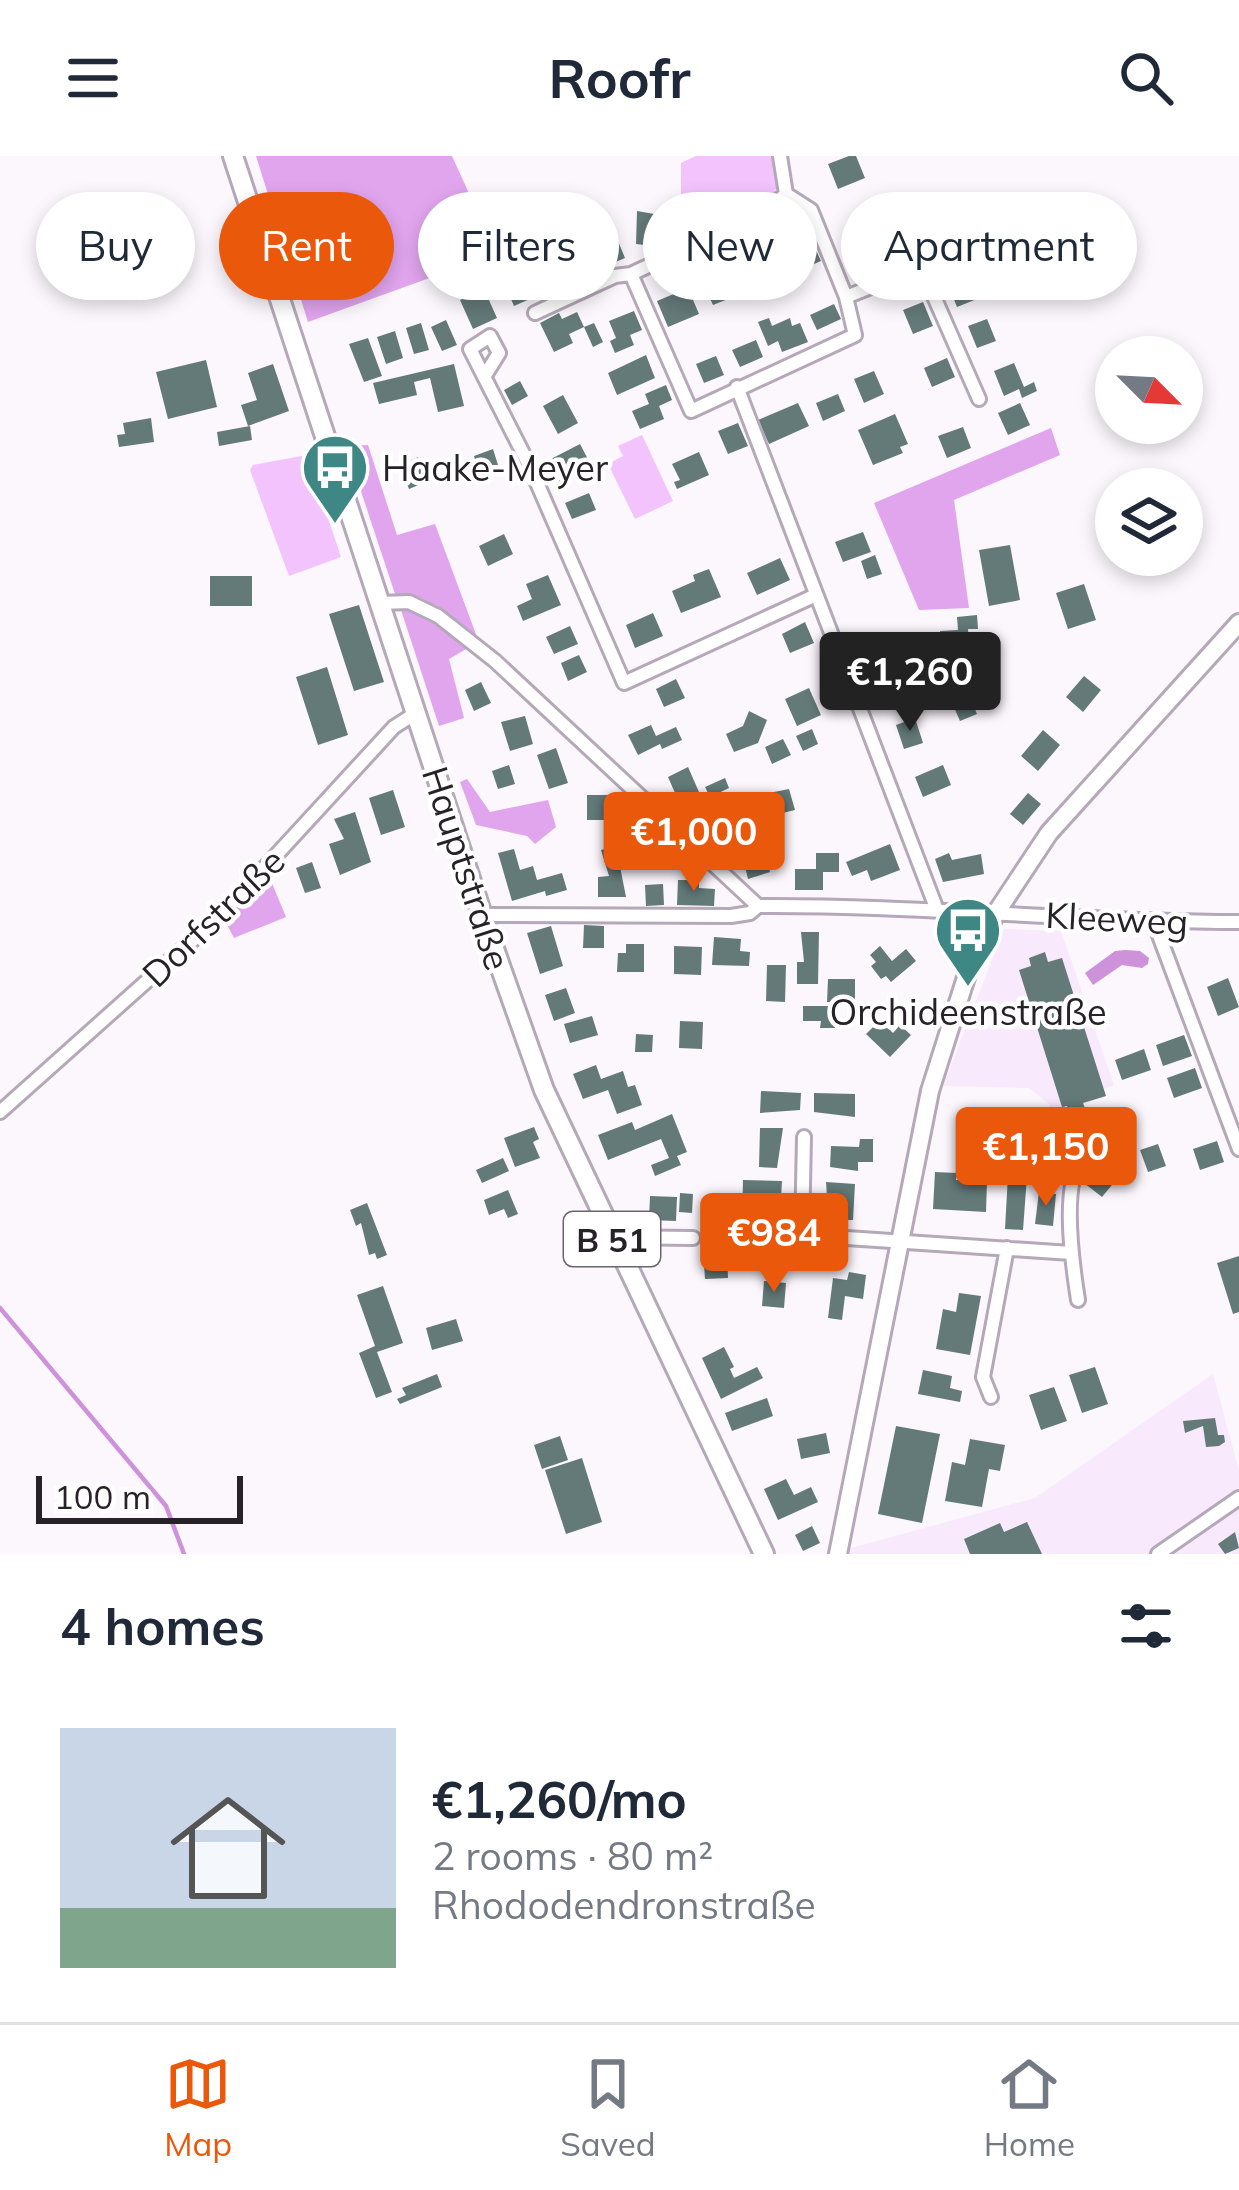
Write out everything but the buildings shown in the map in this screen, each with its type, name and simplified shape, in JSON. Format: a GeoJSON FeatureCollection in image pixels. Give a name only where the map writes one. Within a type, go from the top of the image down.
{"type":"FeatureCollection","features":[{"type":"Feature","properties":{"kind":"main road","name":"Hauptstraße"},"geometry":{"type":"LineString","coordinates":[[233,156],[544,1090],[764,1554]]}},
{"type":"Feature","properties":{"kind":"street"},"geometry":{"type":"LineString","coordinates":[[780,156],[786,192]]}},
{"type":"Feature","properties":{"kind":"street"},"geometry":{"type":"LineString","coordinates":[[817,225],[841,285]]}},
{"type":"Feature","properties":{"kind":"street"},"geometry":{"type":"LineString","coordinates":[[535,313],[615,276],[643,268]]}},
{"type":"Feature","properties":{"kind":"street"},"geometry":{"type":"LineString","coordinates":[[631,274],[691,411],[855,335],[847,300]]}},
{"type":"Feature","properties":{"kind":"street"},"geometry":{"type":"LineString","coordinates":[[936,300],[979,398]]}},
{"type":"Feature","properties":{"kind":"street"},"geometry":{"type":"LineString","coordinates":[[484,377],[556,524],[624,682],[816,595]]}},
{"type":"Feature","properties":{"kind":"street"},"geometry":{"type":"LineString","coordinates":[[737,388],[938,910]]}},
{"type":"Feature","properties":{"kind":"street"},"geometry":{"type":"LineString","coordinates":[[380,603],[409,602],[438,616],[495,661],[758,906],[996,913]]}},
{"type":"Feature","properties":{"kind":"street"},"geometry":{"type":"LineString","coordinates":[[838,1554],[930,1090],[949,1021],[996,913],[1049,832],[1239,623]]}},
{"type":"Feature","properties":{"kind":"street","name":"Dorfstraße"},"geometry":{"type":"LineString","coordinates":[[0,1112],[222,914],[394,728],[416,713]]}},
{"type":"Feature","properties":{"kind":"street"},"geometry":{"type":"LineString","coordinates":[[482,915],[731,916],[750,913],[758,906]]}},
{"type":"Feature","properties":{"kind":"street","name":"Kleeweg"},"geometry":{"type":"LineString","coordinates":[[996,913],[1239,922]]}},
{"type":"Feature","properties":{"kind":"street"},"geometry":{"type":"LineString","coordinates":[[1154,922],[1239,1149]]}},
{"type":"Feature","properties":{"kind":"street"},"geometry":{"type":"LineString","coordinates":[[1078,1300],[1071,1253],[1076,1165],[1099,1152],[1113,1134]]}},
{"type":"Feature","properties":{"kind":"street"},"geometry":{"type":"LineString","coordinates":[[804,1137],[802,1235],[1071,1253]]}},
{"type":"Feature","properties":{"kind":"street"},"geometry":{"type":"LineString","coordinates":[[610,1237],[693,1238]]}},
{"type":"Feature","properties":{"kind":"street"},"geometry":{"type":"LineString","coordinates":[[991,1397],[983,1377],[1006,1248]]}},
{"type":"Feature","properties":{"kind":"street"},"geometry":{"type":"LineString","coordinates":[[1158,1554],[1239,1498]]}},
{"type":"Feature","properties":{"kind":"shaded area"},"geometry":{"type":"Polygon","coordinates":[[[256,156],[452,156],[468,192],[418,192],[418,282],[394,291],[394,192],[267,192],[256,156]]]}},
{"type":"Feature","properties":{"kind":"shaded area"},"geometry":{"type":"Polygon","coordinates":[[[696,156],[774,156],[778,184],[775,192],[681,192],[681,163],[696,156]]]}},
{"type":"Feature","properties":{"kind":"shaded area"},"geometry":{"type":"Polygon","coordinates":[[[301,300],[369,300],[308,322],[301,300]]]}},
{"type":"Feature","properties":{"kind":"shaded area"},"geometry":{"type":"Polygon","coordinates":[[[1051,428],[1060,455],[954,500],[969,608],[919,610],[874,503],[1051,428]]]}},
{"type":"Feature","properties":{"kind":"shaded area"},"geometry":{"type":"Polygon","coordinates":[[[642,435],[673,501],[635,519],[608,464],[623,456],[618,446],[642,435]]]}},
{"type":"Feature","properties":{"kind":"shaded area"},"geometry":{"type":"Polygon","coordinates":[[[368,445],[397,535],[435,524],[477,637],[436,605],[396,597],[346,446],[368,445]]]}},
{"type":"Feature","properties":{"kind":"shaded area"},"geometry":{"type":"Polygon","coordinates":[[[307,455],[341,557],[289,576],[250,470],[253,465],[307,455]]]}},
{"type":"Feature","properties":{"kind":"shaded area"},"geometry":{"type":"Polygon","coordinates":[[[400,607],[428,615],[468,648],[449,659],[464,718],[439,726],[400,607]]]}},
{"type":"Feature","properties":{"kind":"shaded area"},"geometry":{"type":"Polygon","coordinates":[[[467,779],[490,812],[548,800],[556,827],[535,844],[527,836],[476,825],[460,782],[467,779]]]}},
{"type":"Feature","properties":{"kind":"shaded area"},"geometry":{"type":"Polygon","coordinates":[[[269,876],[286,917],[234,938],[224,919],[269,876]]]}},
{"type":"Feature","properties":{"kind":"shaded area"},"geometry":{"type":"Polygon","coordinates":[[[1004,929],[1061,931],[1114,1085],[1104,1089],[1106,1096],[1084,1104],[1090,1125],[1099,1127],[1094,1145],[1078,1151],[1050,1140],[1050,1105],[1029,1088],[943,1086],[1004,929]]]}},
{"type":"Feature","properties":{"kind":"shaded area"},"geometry":{"type":"Polygon","coordinates":[[[1115,951],[1140,951],[1149,958],[1148,964],[1142,968],[1122,965],[1093,985],[1085,973],[1115,951]]]}},
{"type":"Feature","properties":{"kind":"shaded area"},"geometry":{"type":"Polygon","coordinates":[[[1213,1374],[1239,1471],[1239,1554],[848,1554],[851,1548],[1035,1498],[1213,1374]]]}},
{"type":"Feature","properties":{"kind":"waterway"},"geometry":{"type":"LineString","coordinates":[[0,1308],[166,1506],[184,1554]]}},
{"type":"Feature","properties":{"kind":"place","name":"Haake-Meyer"},"geometry":{"type":"Point","coordinates":[335,526]}},
{"type":"Feature","properties":{"kind":"place","name":"Orchideenstraße"},"geometry":{"type":"Point","coordinates":[968,989]}}]}
